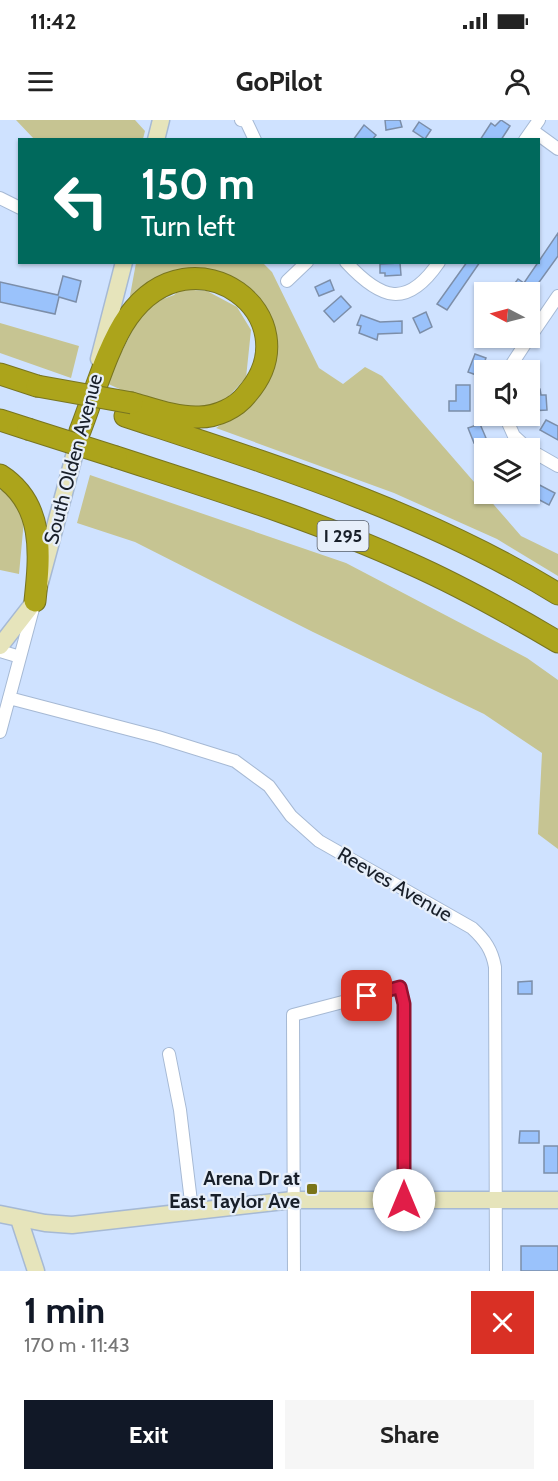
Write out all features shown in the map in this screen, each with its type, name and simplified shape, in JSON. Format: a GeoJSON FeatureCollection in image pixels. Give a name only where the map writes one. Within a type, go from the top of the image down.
{"type":"FeatureCollection","features":[{"type":"Feature","properties":{"kind":"highway"},"geometry":{"type":"LineString","coordinates":[[80,431],[120,330],[139,304],[151,294],[177,281],[205,278],[232,287],[251,304],[263,327],[266,352],[260,376],[244,398],[224,412],[200,417],[129,410]]}},
{"type":"Feature","properties":{"kind":"highway","name":"I 295"},"geometry":{"type":"LineString","coordinates":[[0,374],[129,410],[423,523],[495,558],[558,594]]}},
{"type":"Feature","properties":{"kind":"highway","name":"I 295"},"geometry":{"type":"LineString","coordinates":[[0,420],[116,457],[353,539],[475,594],[558,642]]}},
{"type":"Feature","properties":{"kind":"highway"},"geometry":{"type":"LineString","coordinates":[[0,475],[21,492],[34,515],[40,552],[36,601]]}},
{"type":"Feature","properties":{"kind":"main road"},"geometry":{"type":"LineString","coordinates":[[156,138],[161,120]]}},
{"type":"Feature","properties":{"kind":"main road","name":"South Olden Avenue"},"geometry":{"type":"LineString","coordinates":[[0,646],[36,601],[123,264]]}},
{"type":"Feature","properties":{"kind":"main road"},"geometry":{"type":"LineString","coordinates":[[0,1214],[45,1223],[94,1224],[192,1210],[293,1200],[558,1200]]}},
{"type":"Feature","properties":{"kind":"main road"},"geometry":{"type":"LineString","coordinates":[[19,1219],[36,1271]]}},
{"type":"Feature","properties":{"kind":"street"},"geometry":{"type":"LineString","coordinates":[[245,120],[254,138]]}},
{"type":"Feature","properties":{"kind":"street"},"geometry":{"type":"LineString","coordinates":[[532,130],[558,149]]}},
{"type":"Feature","properties":{"kind":"street"},"geometry":{"type":"LineString","coordinates":[[0,198],[18,207]]}},
{"type":"Feature","properties":{"kind":"street"},"geometry":{"type":"LineString","coordinates":[[287,281],[305,264]]}},
{"type":"Feature","properties":{"kind":"street"},"geometry":{"type":"LineString","coordinates":[[348,264],[374,289],[394,294],[416,289],[426,282],[438,264]]}},
{"type":"Feature","properties":{"kind":"street"},"geometry":{"type":"LineString","coordinates":[[540,324],[556,304]]}},
{"type":"Feature","properties":{"kind":"street"},"geometry":{"type":"LineString","coordinates":[[540,456],[558,466]]}},
{"type":"Feature","properties":{"kind":"street"},"geometry":{"type":"LineString","coordinates":[[0,732],[36,601]]}},
{"type":"Feature","properties":{"kind":"street"},"geometry":{"type":"LineString","coordinates":[[0,651],[20,657]]}},
{"type":"Feature","properties":{"kind":"street","name":"Reeves Avenue"},"geometry":{"type":"LineString","coordinates":[[0,682],[11,694],[158,737],[243,765],[269,786],[291,816],[319,841],[472,928],[482,938],[489,947],[495,967],[496,1271]]}},
{"type":"Feature","properties":{"kind":"street"},"geometry":{"type":"LineString","coordinates":[[294,1271],[293,1015],[400,987],[404,1004],[404,1200]]}},
{"type":"Feature","properties":{"kind":"street"},"geometry":{"type":"LineString","coordinates":[[169,1053],[180,1110],[192,1210]]}},
{"type":"Feature","properties":{"kind":"shaded area"},"geometry":{"type":"Polygon","coordinates":[[[16,120],[135,120],[145,131],[143,138],[33,138],[16,120]]]}},
{"type":"Feature","properties":{"kind":"shaded area"},"geometry":{"type":"Polygon","coordinates":[[[136,264],[264,264],[272,272],[319,368],[343,384],[365,367],[382,376],[474,482],[474,504],[493,504],[521,536],[558,554],[558,576],[497,539],[394,493],[216,428],[258,398],[271,362],[267,320],[256,293],[213,272],[173,271],[129,301],[136,264]]]}},
{"type":"Feature","properties":{"kind":"shaded area"},"geometry":{"type":"Polygon","coordinates":[[[181,289],[207,291],[237,307],[251,330],[246,378],[222,403],[190,409],[142,399],[106,383],[145,306],[174,295],[181,289]]]}},
{"type":"Feature","properties":{"kind":"shaded area"},"geometry":{"type":"Polygon","coordinates":[[[0,323],[79,346],[71,378],[0,353],[0,323]]]}},
{"type":"Feature","properties":{"kind":"shaded area"},"geometry":{"type":"Polygon","coordinates":[[[90,475],[346,563],[527,658],[558,680],[558,849],[538,834],[542,753],[484,714],[313,632],[135,542],[77,523],[90,475]]]}},
{"type":"Feature","properties":{"kind":"shaded area"},"geometry":{"type":"Polygon","coordinates":[[[0,490],[13,496],[24,520],[19,574],[0,570],[0,490]]]}},
{"type":"Feature","properties":{"kind":"building"},"geometry":{"type":"Polygon","coordinates":[[[385,120],[400,120],[402,127],[386,130],[385,120]]]}},
{"type":"Feature","properties":{"kind":"building"},"geometry":{"type":"Polygon","coordinates":[[[501,120],[510,126],[502,138],[481,138],[491,123],[495,126],[501,120]]]}},
{"type":"Feature","properties":{"kind":"building"},"geometry":{"type":"Polygon","coordinates":[[[419,122],[431,130],[426,138],[413,131],[419,122]]]}},
{"type":"Feature","properties":{"kind":"building"},"geometry":{"type":"Polygon","coordinates":[[[364,125],[376,135],[374,138],[354,138],[364,125]]]}},
{"type":"Feature","properties":{"kind":"building"},"geometry":{"type":"Polygon","coordinates":[[[558,233],[558,256],[539,282],[525,282],[537,264],[540,264],[540,259],[558,233]]]}},
{"type":"Feature","properties":{"kind":"building"},"geometry":{"type":"Polygon","coordinates":[[[380,264],[400,264],[401,275],[385,276],[385,273],[380,273],[380,264]]]}},
{"type":"Feature","properties":{"kind":"building"},"geometry":{"type":"Polygon","coordinates":[[[466,264],[479,264],[447,310],[437,304],[466,264]]]}},
{"type":"Feature","properties":{"kind":"building"},"geometry":{"type":"Polygon","coordinates":[[[63,276],[81,281],[76,302],[59,297],[55,314],[0,302],[0,282],[58,295],[63,276]]]}},
{"type":"Feature","properties":{"kind":"building"},"geometry":{"type":"Polygon","coordinates":[[[330,280],[334,290],[319,296],[315,287],[330,280]]]}},
{"type":"Feature","properties":{"kind":"building"},"geometry":{"type":"Polygon","coordinates":[[[341,296],[351,307],[334,322],[324,311],[341,296]]]}},
{"type":"Feature","properties":{"kind":"building"},"geometry":{"type":"Polygon","coordinates":[[[426,312],[432,327],[420,333],[413,318],[426,312]]]}},
{"type":"Feature","properties":{"kind":"building"},"geometry":{"type":"Polygon","coordinates":[[[361,315],[380,322],[402,321],[402,333],[378,334],[377,340],[359,333],[361,326],[357,325],[361,315]]]}},
{"type":"Feature","properties":{"kind":"building"},"geometry":{"type":"Polygon","coordinates":[[[475,354],[486,358],[485,360],[474,360],[474,374],[468,372],[475,354]]]}},
{"type":"Feature","properties":{"kind":"building"},"geometry":{"type":"Polygon","coordinates":[[[456,385],[470,385],[470,411],[449,411],[449,401],[456,401],[456,385]]]}},
{"type":"Feature","properties":{"kind":"building"},"geometry":{"type":"Polygon","coordinates":[[[540,389],[541,395],[546,395],[547,410],[540,410],[540,389]]]}},
{"type":"Feature","properties":{"kind":"building"},"geometry":{"type":"Polygon","coordinates":[[[546,420],[558,426],[558,440],[540,430],[546,420]]]}},
{"type":"Feature","properties":{"kind":"building"},"geometry":{"type":"Polygon","coordinates":[[[481,426],[486,438],[474,438],[474,443],[468,428],[481,426]]]}},
{"type":"Feature","properties":{"kind":"building"},"geometry":{"type":"Polygon","coordinates":[[[540,485],[555,493],[549,505],[540,500],[540,485]]]}},
{"type":"Feature","properties":{"kind":"building"},"geometry":{"type":"Polygon","coordinates":[[[532,981],[532,994],[518,994],[518,982],[532,981]]]}},
{"type":"Feature","properties":{"kind":"building"},"geometry":{"type":"Polygon","coordinates":[[[520,1131],[539,1131],[539,1143],[519,1143],[520,1131]]]}},
{"type":"Feature","properties":{"kind":"building"},"geometry":{"type":"Polygon","coordinates":[[[544,1146],[558,1146],[558,1173],[544,1173],[544,1146]]]}},
{"type":"Feature","properties":{"kind":"building"},"geometry":{"type":"Polygon","coordinates":[[[521,1246],[558,1246],[558,1271],[521,1271],[521,1246]]]}},
{"type":"Feature","properties":{"kind":"place","name":"Arena Dr at East Taylor Ave"},"geometry":{"type":"Point","coordinates":[312,1189]}},
{"type":"Feature","properties":{"kind":"route"},"geometry":{"type":"LineString","coordinates":[[367,996],[400,987],[404,1004],[404,1200]]}}]}
